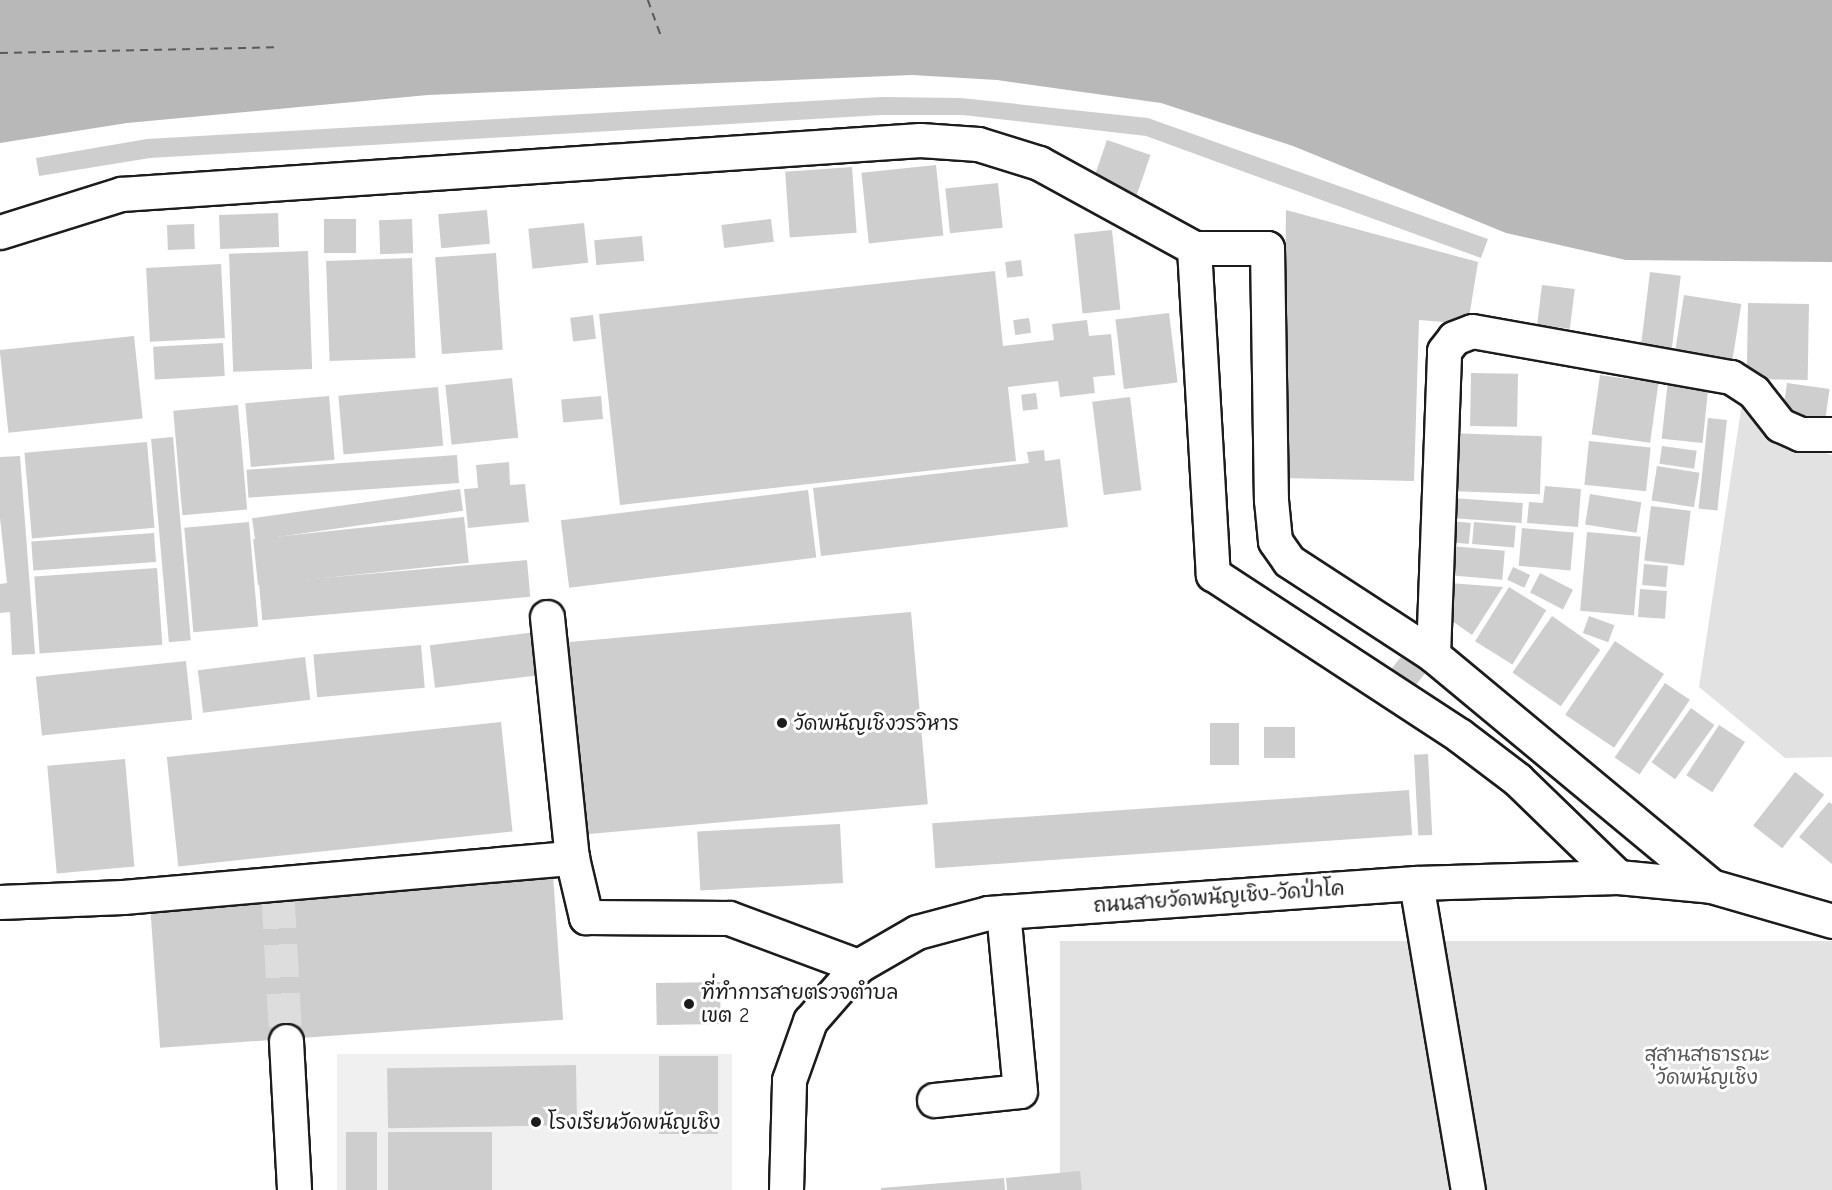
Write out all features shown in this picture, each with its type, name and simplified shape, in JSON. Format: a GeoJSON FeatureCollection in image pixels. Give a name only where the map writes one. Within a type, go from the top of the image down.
{"type":"FeatureCollection","features":[{"type":"Feature","properties":{"kind":"street"},"geometry":{"type":"LineString","coordinates":[[0,232],[121,194],[920,140],[978,144],[1039,163],[1194,248],[1266,248],[1271,500],[1275,540],[1289,561],[1308,576],[1433,655],[1712,886]]}},
{"type":"Feature","properties":{"kind":"street"},"geometry":{"type":"LineString","coordinates":[[1194,248],[1214,574],[1467,741],[1517,779],[1618,877]]}},
{"type":"Feature","properties":{"kind":"street"},"geometry":{"type":"LineString","coordinates":[[1433,655],[1444,351],[1454,338],[1472,331],[1731,377],[1754,392],[1780,425],[1800,434],[1832,434]]}},
{"type":"Feature","properties":{"kind":"street"},"geometry":{"type":"LineString","coordinates":[[1278,617],[1308,576]]}},
{"type":"Feature","properties":{"kind":"street"},"geometry":{"type":"LineString","coordinates":[[547,617],[572,858],[586,917],[729,918],[858,966]]}},
{"type":"Feature","properties":{"kind":"street"},"geometry":{"type":"LineString","coordinates":[[0,902],[278,890],[572,858]]}},
{"type":"Feature","properties":{"kind":"street","name":"ถนนสายวัดพนัญเชิง-วัดป่าโค"},"geometry":{"type":"LineString","coordinates":[[786,1190],[789,1080],[810,1021],[858,966],[917,932],[1003,912],[1416,883],[1618,877],[1712,886],[1832,921]]}},
{"type":"Feature","properties":{"kind":"street"},"geometry":{"type":"LineString","coordinates":[[1416,883],[1468,1190]]}},
{"type":"Feature","properties":{"kind":"street"},"geometry":{"type":"LineString","coordinates":[[934,1100],[1020,1091],[1003,912]]}},
{"type":"Feature","properties":{"kind":"street"},"geometry":{"type":"LineString","coordinates":[[286,1041],[294,1190]]}},
{"type":"Feature","properties":{"kind":"shaded area"},"geometry":{"type":"Polygon","coordinates":[[[0,0],[1832,0],[1832,262],[1626,260],[1506,233],[1293,146],[1161,103],[997,80],[912,75],[428,95],[127,123],[0,143],[0,0]]]}},
{"type":"Feature","properties":{"kind":"shaded area","name":"โรงเรียนวัดพนัญเชิง"},"geometry":{"type":"Polygon","coordinates":[[[337,1054],[732,1054],[732,1190],[337,1190],[337,1054]]]}},
{"type":"Feature","properties":{"kind":"green space"},"geometry":{"type":"Polygon","coordinates":[[[1742,403],[1783,442],[1832,455],[1832,757],[1785,758],[1699,687],[1742,403]]]}},
{"type":"Feature","properties":{"kind":"green space","name":"สุสานสาธารณะ วัดพนัญเชิง"},"geometry":{"type":"Polygon","coordinates":[[[1060,941],[1832,941],[1832,1190],[1060,1190],[1060,941]]]}},
{"type":"Feature","properties":{"kind":"building"},"geometry":{"type":"Polygon","coordinates":[[[881,97],[961,98],[1148,118],[1488,239],[1481,258],[1146,136],[963,115],[882,115],[150,158],[39,176],[36,158],[147,139],[881,97]]]}},
{"type":"Feature","properties":{"kind":"building"},"geometry":{"type":"Polygon","coordinates":[[[1107,140],[1150,155],[1136,198],[1092,183],[1107,140]]]}},
{"type":"Feature","properties":{"kind":"building"},"geometry":{"type":"Polygon","coordinates":[[[936,165],[943,236],[869,243],[861,173],[936,165]]]}},
{"type":"Feature","properties":{"kind":"building"},"geometry":{"type":"Polygon","coordinates":[[[852,167],[857,233],[790,238],[785,172],[852,167]]]}},
{"type":"Feature","properties":{"kind":"building"},"geometry":{"type":"Polygon","coordinates":[[[998,183],[1003,228],[950,233],[945,189],[998,183]]]}},
{"type":"Feature","properties":{"kind":"building"},"geometry":{"type":"Polygon","coordinates":[[[487,210],[490,244],[441,248],[438,214],[487,210]]]}},
{"type":"Feature","properties":{"kind":"building"},"geometry":{"type":"Polygon","coordinates":[[[1286,210],[1478,262],[1468,324],[1419,320],[1414,481],[1283,478],[1286,210]]]}},
{"type":"Feature","properties":{"kind":"building"},"geometry":{"type":"Polygon","coordinates":[[[278,213],[279,247],[220,249],[219,215],[278,213]]]}},
{"type":"Feature","properties":{"kind":"building"},"geometry":{"type":"Polygon","coordinates":[[[324,219],[356,219],[356,253],[324,253],[324,219]]]}},
{"type":"Feature","properties":{"kind":"building"},"geometry":{"type":"Polygon","coordinates":[[[412,219],[413,253],[380,254],[379,220],[412,219]]]}},
{"type":"Feature","properties":{"kind":"building"},"geometry":{"type":"Polygon","coordinates":[[[771,219],[774,242],[724,248],[721,225],[771,219]]]}},
{"type":"Feature","properties":{"kind":"building"},"geometry":{"type":"Polygon","coordinates":[[[584,223],[588,263],[532,269],[528,229],[584,223]]]}},
{"type":"Feature","properties":{"kind":"building"},"geometry":{"type":"Polygon","coordinates":[[[194,224],[195,249],[168,250],[167,225],[194,224]]]}},
{"type":"Feature","properties":{"kind":"building"},"geometry":{"type":"Polygon","coordinates":[[[1112,230],[1120,310],[1083,314],[1074,234],[1112,230]]]}},
{"type":"Feature","properties":{"kind":"building"},"geometry":{"type":"Polygon","coordinates":[[[642,236],[644,261],[596,265],[594,240],[642,236]]]}},
{"type":"Feature","properties":{"kind":"building"},"geometry":{"type":"Polygon","coordinates":[[[308,251],[312,369],[233,372],[229,254],[308,251]]]}},
{"type":"Feature","properties":{"kind":"building"},"geometry":{"type":"Polygon","coordinates":[[[496,253],[503,350],[442,354],[435,257],[496,253]]]}},
{"type":"Feature","properties":{"kind":"building"},"geometry":{"type":"Polygon","coordinates":[[[412,258],[415,358],[330,361],[326,261],[412,258]]]}},
{"type":"Feature","properties":{"kind":"building"},"geometry":{"type":"Polygon","coordinates":[[[1021,260],[1023,276],[1007,278],[1005,262],[1021,260]]]}},
{"type":"Feature","properties":{"kind":"building"},"geometry":{"type":"Polygon","coordinates":[[[221,264],[225,338],[150,342],[146,268],[221,264]]]}},
{"type":"Feature","properties":{"kind":"building"},"geometry":{"type":"Polygon","coordinates":[[[995,271],[1003,346],[1054,340],[1052,324],[1087,320],[1089,336],[1111,334],[1115,375],[1093,377],[1095,393],[1060,397],[1058,381],[1008,387],[1016,461],[620,505],[599,314],[995,271]]]}},
{"type":"Feature","properties":{"kind":"building"},"geometry":{"type":"Polygon","coordinates":[[[1650,272],[1681,276],[1671,353],[1640,349],[1650,272]]]}},
{"type":"Feature","properties":{"kind":"building"},"geometry":{"type":"Polygon","coordinates":[[[1542,285],[1575,289],[1570,329],[1537,325],[1542,285]]]}},
{"type":"Feature","properties":{"kind":"building"},"geometry":{"type":"Polygon","coordinates":[[[1684,295],[1741,304],[1731,368],[1674,359],[1684,295]]]}},
{"type":"Feature","properties":{"kind":"building"},"geometry":{"type":"Polygon","coordinates":[[[1748,303],[1809,304],[1808,380],[1747,379],[1748,303]]]}},
{"type":"Feature","properties":{"kind":"building"},"geometry":{"type":"Polygon","coordinates":[[[1169,313],[1178,382],[1124,389],[1115,320],[1169,313]]]}},
{"type":"Feature","properties":{"kind":"building"},"geometry":{"type":"Polygon","coordinates":[[[593,315],[596,339],[573,342],[570,318],[593,315]]]}},
{"type":"Feature","properties":{"kind":"building"},"geometry":{"type":"Polygon","coordinates":[[[1029,318],[1031,333],[1015,335],[1013,320],[1029,318]]]}},
{"type":"Feature","properties":{"kind":"building"},"geometry":{"type":"Polygon","coordinates":[[[134,336],[143,419],[8,433],[0,350],[134,336]]]}},
{"type":"Feature","properties":{"kind":"building"},"geometry":{"type":"Polygon","coordinates":[[[223,343],[225,376],[155,380],[153,347],[223,343]]]}},
{"type":"Feature","properties":{"kind":"building"},"geometry":{"type":"Polygon","coordinates":[[[1471,373],[1518,374],[1517,427],[1470,426],[1471,373]]]}},
{"type":"Feature","properties":{"kind":"building"},"geometry":{"type":"Polygon","coordinates":[[[1600,375],[1658,383],[1650,443],[1592,434],[1600,375]]]}},
{"type":"Feature","properties":{"kind":"building"},"geometry":{"type":"Polygon","coordinates":[[[512,378],[518,438],[452,445],[445,385],[512,378]]]}},
{"type":"Feature","properties":{"kind":"building"},"geometry":{"type":"Polygon","coordinates":[[[1668,379],[1709,383],[1703,443],[1662,439],[1668,379]]]}},
{"type":"Feature","properties":{"kind":"building"},"geometry":{"type":"Polygon","coordinates":[[[1787,383],[1830,389],[1824,426],[1782,420],[1787,383]]]}},
{"type":"Feature","properties":{"kind":"building"},"geometry":{"type":"Polygon","coordinates":[[[438,387],[443,446],[344,454],[338,396],[438,387]]]}},
{"type":"Feature","properties":{"kind":"building"},"geometry":{"type":"Polygon","coordinates":[[[1036,393],[1038,409],[1023,411],[1021,395],[1036,393]]]}},
{"type":"Feature","properties":{"kind":"building"},"geometry":{"type":"Polygon","coordinates":[[[329,396],[335,460],[251,467],[245,403],[329,396]]]}},
{"type":"Feature","properties":{"kind":"building"},"geometry":{"type":"Polygon","coordinates":[[[601,396],[603,419],[563,422],[561,399],[601,396]]]}},
{"type":"Feature","properties":{"kind":"building"},"geometry":{"type":"Polygon","coordinates":[[[1130,397],[1141,490],[1104,495],[1092,402],[1130,397]]]}},
{"type":"Feature","properties":{"kind":"building"},"geometry":{"type":"Polygon","coordinates":[[[238,405],[247,510],[182,515],[173,411],[238,405]]]}},
{"type":"Feature","properties":{"kind":"building"},"geometry":{"type":"Polygon","coordinates":[[[1708,418],[1727,420],[1717,510],[1698,509],[1708,418]]]}},
{"type":"Feature","properties":{"kind":"building"},"geometry":{"type":"Polygon","coordinates":[[[1449,433],[1542,436],[1540,494],[1447,491],[1449,433]]]}},
{"type":"Feature","properties":{"kind":"building"},"geometry":{"type":"Polygon","coordinates":[[[173,437],[191,640],[169,642],[151,439],[173,437]]]}},
{"type":"Feature","properties":{"kind":"building"},"geometry":{"type":"Polygon","coordinates":[[[1589,441],[1651,447],[1646,491],[1584,485],[1589,441]]]}},
{"type":"Feature","properties":{"kind":"building"},"geometry":{"type":"Polygon","coordinates":[[[147,442],[154,528],[32,538],[24,453],[147,442]]]}},
{"type":"Feature","properties":{"kind":"building"},"geometry":{"type":"Polygon","coordinates":[[[1662,446],[1697,451],[1694,469],[1659,464],[1662,446]]]}},
{"type":"Feature","properties":{"kind":"building"},"geometry":{"type":"Polygon","coordinates":[[[1044,450],[1045,461],[1060,459],[1068,527],[821,556],[813,488],[1029,463],[1027,452],[1044,450]]]}},
{"type":"Feature","properties":{"kind":"building"},"geometry":{"type":"Polygon","coordinates":[[[457,455],[459,483],[248,498],[247,470],[457,455]]]}},
{"type":"Feature","properties":{"kind":"building"},"geometry":{"type":"Polygon","coordinates":[[[20,456],[35,654],[12,655],[10,612],[0,613],[0,584],[7,583],[0,518],[0,457],[20,456]]]}},
{"type":"Feature","properties":{"kind":"building"},"geometry":{"type":"Polygon","coordinates":[[[509,462],[510,485],[525,484],[529,522],[468,528],[464,489],[478,488],[476,465],[509,462]]]}},
{"type":"Feature","properties":{"kind":"building"},"geometry":{"type":"Polygon","coordinates":[[[1657,466],[1699,473],[1694,507],[1652,501],[1657,466]]]}},
{"type":"Feature","properties":{"kind":"building"},"geometry":{"type":"Polygon","coordinates":[[[1545,486],[1581,489],[1578,527],[1527,523],[1529,502],[1543,503],[1545,486]]]}},
{"type":"Feature","properties":{"kind":"building"},"geometry":{"type":"Polygon","coordinates":[[[460,489],[463,511],[255,540],[252,518],[460,489]]]}},
{"type":"Feature","properties":{"kind":"building"},"geometry":{"type":"Polygon","coordinates":[[[808,490],[816,557],[569,588],[561,520],[808,490]]]}},
{"type":"Feature","properties":{"kind":"building"},"geometry":{"type":"Polygon","coordinates":[[[1590,494],[1641,502],[1637,533],[1585,525],[1590,494]]]}},
{"type":"Feature","properties":{"kind":"building"},"geometry":{"type":"Polygon","coordinates":[[[1452,498],[1523,503],[1521,523],[1451,518],[1452,498]]]}},
{"type":"Feature","properties":{"kind":"building"},"geometry":{"type":"Polygon","coordinates":[[[1651,506],[1691,511],[1684,565],[1644,561],[1651,506]]]}},
{"type":"Feature","properties":{"kind":"building"},"geometry":{"type":"Polygon","coordinates":[[[464,517],[469,563],[258,585],[253,539],[464,517]]]}},
{"type":"Feature","properties":{"kind":"building"},"geometry":{"type":"Polygon","coordinates":[[[1451,521],[1471,523],[1469,544],[1449,542],[1451,521]]]}},
{"type":"Feature","properties":{"kind":"building"},"geometry":{"type":"Polygon","coordinates":[[[249,522],[258,627],[193,632],[184,528],[249,522]]]}},
{"type":"Feature","properties":{"kind":"building"},"geometry":{"type":"Polygon","coordinates":[[[1474,522],[1516,526],[1514,548],[1472,544],[1474,522]]]}},
{"type":"Feature","properties":{"kind":"building"},"geometry":{"type":"Polygon","coordinates":[[[1522,528],[1574,533],[1570,570],[1519,566],[1522,528]]]}},
{"type":"Feature","properties":{"kind":"building"},"geometry":{"type":"Polygon","coordinates":[[[1587,532],[1641,537],[1634,615],[1580,611],[1587,532]]]}},
{"type":"Feature","properties":{"kind":"building"},"geometry":{"type":"Polygon","coordinates":[[[154,533],[156,562],[33,571],[31,542],[154,533]]]}},
{"type":"Feature","properties":{"kind":"building"},"geometry":{"type":"Polygon","coordinates":[[[1450,546],[1505,551],[1502,580],[1447,575],[1450,546]]]}},
{"type":"Feature","properties":{"kind":"building"},"geometry":{"type":"Polygon","coordinates":[[[527,560],[530,597],[262,620],[259,583],[527,560]]]}},
{"type":"Feature","properties":{"kind":"building"},"geometry":{"type":"Polygon","coordinates":[[[1644,564],[1668,566],[1666,587],[1642,585],[1644,564]]]}},
{"type":"Feature","properties":{"kind":"building"},"geometry":{"type":"Polygon","coordinates":[[[1513,567],[1530,575],[1524,588],[1507,580],[1513,567]]]}},
{"type":"Feature","properties":{"kind":"building"},"geometry":{"type":"Polygon","coordinates":[[[157,568],[162,645],[40,653],[34,577],[157,568]]]}},
{"type":"Feature","properties":{"kind":"building"},"geometry":{"type":"Polygon","coordinates":[[[1540,573],[1573,590],[1563,609],[1530,593],[1540,573]]]}},
{"type":"Feature","properties":{"kind":"building"},"geometry":{"type":"Polygon","coordinates":[[[1449,583],[1503,587],[1472,635],[1445,616],[1449,583]]]}},
{"type":"Feature","properties":{"kind":"building"},"geometry":{"type":"Polygon","coordinates":[[[1509,587],[1546,610],[1512,665],[1475,641],[1509,587]]]}},
{"type":"Feature","properties":{"kind":"building"},"geometry":{"type":"Polygon","coordinates":[[[1640,589],[1667,591],[1665,619],[1638,617],[1640,589]]]}},
{"type":"Feature","properties":{"kind":"building"},"geometry":{"type":"Polygon","coordinates":[[[911,612],[928,804],[583,834],[566,642],[911,612]]]}},
{"type":"Feature","properties":{"kind":"building"},"geometry":{"type":"Polygon","coordinates":[[[1552,616],[1600,650],[1561,706],[1512,673],[1552,616]]]}},
{"type":"Feature","properties":{"kind":"building"},"geometry":{"type":"Polygon","coordinates":[[[1589,616],[1614,625],[1608,642],[1583,633],[1589,616]]]}},
{"type":"Feature","properties":{"kind":"building"},"geometry":{"type":"Polygon","coordinates":[[[537,632],[542,675],[435,688],[430,645],[537,632]]]}},
{"type":"Feature","properties":{"kind":"building"},"geometry":{"type":"Polygon","coordinates":[[[1615,641],[1664,674],[1614,748],[1565,715],[1615,641]]]}},
{"type":"Feature","properties":{"kind":"building"},"geometry":{"type":"Polygon","coordinates":[[[421,645],[425,688],[317,697],[313,654],[421,645]]]}},
{"type":"Feature","properties":{"kind":"building"},"geometry":{"type":"Polygon","coordinates":[[[1404,653],[1427,671],[1414,687],[1391,670],[1404,653]]]}},
{"type":"Feature","properties":{"kind":"building"},"geometry":{"type":"Polygon","coordinates":[[[305,657],[310,700],[203,713],[198,670],[305,657]]]}},
{"type":"Feature","properties":{"kind":"building"},"geometry":{"type":"Polygon","coordinates":[[[186,661],[192,720],[42,735],[36,677],[186,661]]]}},
{"type":"Feature","properties":{"kind":"building"},"geometry":{"type":"Polygon","coordinates":[[[1665,683],[1690,700],[1640,774],[1615,758],[1665,683]]]}},
{"type":"Feature","properties":{"kind":"building"},"geometry":{"type":"Polygon","coordinates":[[[1691,708],[1714,725],[1675,779],[1652,762],[1691,708]]]}},
{"type":"Feature","properties":{"kind":"building"},"geometry":{"type":"Polygon","coordinates":[[[501,722],[512,831],[178,867],[167,757],[501,722]]]}},
{"type":"Feature","properties":{"kind":"building"},"geometry":{"type":"Polygon","coordinates":[[[1210,723],[1239,723],[1239,765],[1210,765],[1210,723]]]}},
{"type":"Feature","properties":{"kind":"building"},"geometry":{"type":"Polygon","coordinates":[[[1719,725],[1745,742],[1712,792],[1686,775],[1719,725]]]}},
{"type":"Feature","properties":{"kind":"building"},"geometry":{"type":"Polygon","coordinates":[[[1264,727],[1295,727],[1295,758],[1264,758],[1264,727]]]}},
{"type":"Feature","properties":{"kind":"building"},"geometry":{"type":"Polygon","coordinates":[[[1428,754],[1432,835],[1418,836],[1414,755],[1428,754]]]}},
{"type":"Feature","properties":{"kind":"building"},"geometry":{"type":"Polygon","coordinates":[[[125,759],[134,867],[57,873],[47,766],[125,759]]]}},
{"type":"Feature","properties":{"kind":"building"},"geometry":{"type":"Polygon","coordinates":[[[1795,772],[1824,795],[1782,848],[1753,826],[1795,772]]]}},
{"type":"Feature","properties":{"kind":"building"},"geometry":{"type":"Polygon","coordinates":[[[1409,790],[1412,835],[935,868],[932,823],[1409,790]]]}},
{"type":"Feature","properties":{"kind":"building"},"geometry":{"type":"Polygon","coordinates":[[[1829,802],[1832,804],[1832,864],[1799,837],[1829,802]]]}},
{"type":"Feature","properties":{"kind":"building"},"geometry":{"type":"Polygon","coordinates":[[[840,824],[843,883],[700,890],[697,831],[840,824]]]}},
{"type":"Feature","properties":{"kind":"building"},"geometry":{"type":"Polygon","coordinates":[[[553,875],[563,1020],[160,1048],[150,903],[553,875]]]}},
{"type":"Feature","properties":{"kind":"building","name":"ที่ทำการสายตรวจตำบล เขต 2"},"geometry":{"type":"Polygon","coordinates":[[[720,982],[721,1024],[657,1025],[656,983],[720,982]]]}},
{"type":"Feature","properties":{"kind":"building"},"geometry":{"type":"Polygon","coordinates":[[[659,1056],[718,1056],[718,1134],[659,1134],[659,1056]]]}},
{"type":"Feature","properties":{"kind":"building"},"geometry":{"type":"Polygon","coordinates":[[[576,1065],[577,1125],[388,1128],[387,1068],[576,1065]]]}},
{"type":"Feature","properties":{"kind":"building"},"geometry":{"type":"Polygon","coordinates":[[[346,1132],[377,1132],[377,1190],[346,1190],[346,1132]]]}},
{"type":"Feature","properties":{"kind":"building"},"geometry":{"type":"Polygon","coordinates":[[[388,1132],[492,1132],[492,1190],[388,1190],[388,1132]]]}},
{"type":"Feature","properties":{"kind":"building"},"geometry":{"type":"Polygon","coordinates":[[[1080,1171],[1082,1190],[1007,1190],[1006,1178],[1080,1171]]]}},
{"type":"Feature","properties":{"kind":"building"},"geometry":{"type":"Polygon","coordinates":[[[1004,1178],[1005,1190],[881,1190],[881,1188],[1004,1178]]]}},
{"type":"Feature","properties":{"kind":"ferry route"},"geometry":{"type":"LineString","coordinates":[[648,0],[661,36]]}},
{"type":"Feature","properties":{"kind":"ferry route"},"geometry":{"type":"LineString","coordinates":[[0,53],[275,47]]}},
{"type":"Feature","properties":{"kind":"tunnel"},"geometry":{"type":"LineString","coordinates":[[278,895],[286,1041]]}},
{"type":"Feature","properties":{"kind":"place","name":"วัดพนัญเชิงวรวิหาร"},"geometry":{"type":"Point","coordinates":[782,723]}},
{"type":"Feature","properties":{"kind":"place","name":"ที่ทำการสายตรวจตำบล เขต 2"},"geometry":{"type":"Point","coordinates":[689,1004]}},
{"type":"Feature","properties":{"kind":"place","name":"โรงเรียนวัดพนัญเชิง"},"geometry":{"type":"Point","coordinates":[536,1122]}}]}
